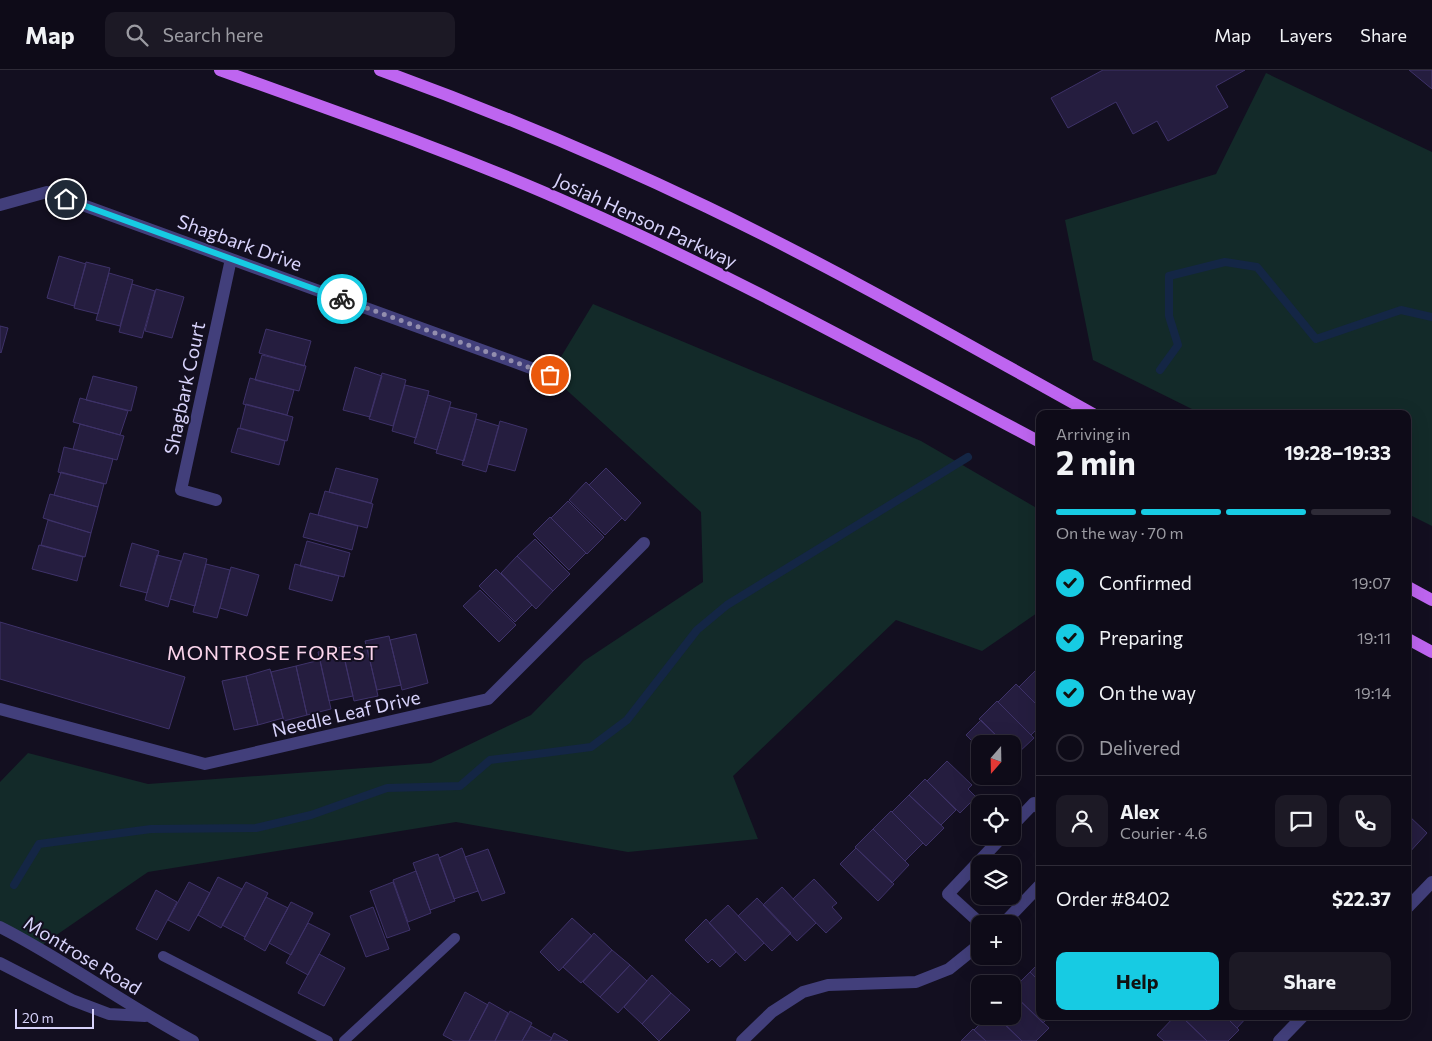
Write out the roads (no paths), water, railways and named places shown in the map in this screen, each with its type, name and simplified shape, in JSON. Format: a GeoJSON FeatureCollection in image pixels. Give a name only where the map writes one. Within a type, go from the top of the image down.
{"type":"FeatureCollection","features":[{"type":"Feature","properties":{"kind":"main road","name":"Josiah Henson Parkway"},"geometry":{"type":"LineString","coordinates":[[220,70],[452,154],[575,206],[713,271],[1036,440]]}},
{"type":"Feature","properties":{"kind":"main road","name":"Josiah Henson Parkway"},"geometry":{"type":"LineString","coordinates":[[380,70],[511,120],[708,208],[836,272],[1086,410]]}},
{"type":"Feature","properties":{"kind":"main road"},"geometry":{"type":"LineString","coordinates":[[1411,589],[1432,600]]}},
{"type":"Feature","properties":{"kind":"main road"},"geometry":{"type":"LineString","coordinates":[[1411,641],[1432,652]]}},
{"type":"Feature","properties":{"kind":"street","name":"Shagbark Drive"},"geometry":{"type":"LineString","coordinates":[[0,205],[47,192],[550,375]]}},
{"type":"Feature","properties":{"kind":"street","name":"Shagbark Court"},"geometry":{"type":"LineString","coordinates":[[216,500],[181,490],[231,259]]}},
{"type":"Feature","properties":{"kind":"street","name":"Needle Leaf Drive"},"geometry":{"type":"LineString","coordinates":[[0,709],[206,764],[488,699],[644,543]]}},
{"type":"Feature","properties":{"kind":"street"},"geometry":{"type":"LineString","coordinates":[[1021,818],[1036,805]]}},
{"type":"Feature","properties":{"kind":"street"},"geometry":{"type":"LineString","coordinates":[[971,915],[948,894],[994,845]]}},
{"type":"Feature","properties":{"kind":"street"},"geometry":{"type":"LineString","coordinates":[[1411,904],[1432,882]]}},
{"type":"Feature","properties":{"kind":"street"},"geometry":{"type":"LineString","coordinates":[[1012,915],[1036,889]]}},
{"type":"Feature","properties":{"kind":"street","name":"Montrose Road"},"geometry":{"type":"LineString","coordinates":[[0,927],[57,958],[145,1016],[193,1041]]}},
{"type":"Feature","properties":{"kind":"street"},"geometry":{"type":"LineString","coordinates":[[742,1041],[772,1012],[803,992],[828,985],[916,982],[949,970],[971,952]]}},
{"type":"Feature","properties":{"kind":"street","name":"Montrose Road"},"geometry":{"type":"LineString","coordinates":[[0,963],[72,1000],[109,1014],[145,1016]]}},
{"type":"Feature","properties":{"kind":"street"},"geometry":{"type":"LineString","coordinates":[[1279,1041],[1298,1020]]}},
{"type":"Feature","properties":{"kind":"lane"},"geometry":{"type":"LineString","coordinates":[[344,1041],[455,938]]}},
{"type":"Feature","properties":{"kind":"lane"},"geometry":{"type":"LineString","coordinates":[[163,956],[328,1041]]}},
{"type":"Feature","properties":{"kind":"waterway"},"geometry":{"type":"LineString","coordinates":[[1160,370],[1178,345],[1169,316],[1169,276],[1225,262],[1257,267],[1316,339],[1401,310],[1432,317]]}},
{"type":"Feature","properties":{"kind":"waterway"},"geometry":{"type":"LineString","coordinates":[[14,885],[39,844],[151,829],[256,828],[311,815],[387,788],[460,786],[490,760],[591,747],[627,720],[697,630],[727,605],[968,457]]}},
{"type":"Feature","properties":{"kind":"district","name":"MONTROSE FOREST"},"geometry":{"type":"Point","coordinates":[273,652]}}]}
